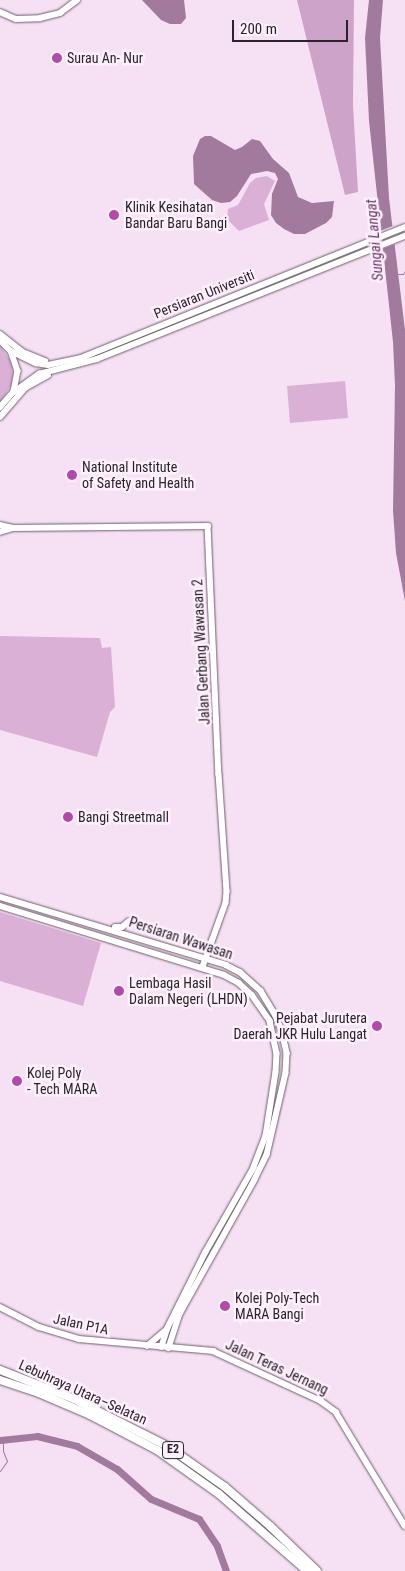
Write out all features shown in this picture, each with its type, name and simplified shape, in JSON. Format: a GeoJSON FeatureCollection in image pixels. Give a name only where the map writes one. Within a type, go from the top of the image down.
{"type":"FeatureCollection","features":[{"type":"Feature","properties":{"kind":"highway","name":"Lebuhraya Utara–Selatan"},"geometry":{"type":"LineString","coordinates":[[0,1370],[90,1406],[167,1446],[225,1487],[270,1526],[317,1571]]}},
{"type":"Feature","properties":{"kind":"highway","name":"Lebuhraya Utara–Selatan"},"geometry":{"type":"LineString","coordinates":[[0,1380],[39,1393],[90,1415],[157,1450],[219,1494],[307,1571]]}},
{"type":"Feature","properties":{"kind":"main road"},"geometry":{"type":"LineString","coordinates":[[0,12],[16,19],[40,18],[60,12],[78,0]]}},
{"type":"Feature","properties":{"kind":"main road","name":"Persiaran Universiti"},"geometry":{"type":"LineString","coordinates":[[11,351],[48,365],[64,364],[405,227]]}},
{"type":"Feature","properties":{"kind":"main road","name":"Persiaran Universiti"},"geometry":{"type":"LineString","coordinates":[[0,408],[14,392],[39,374],[97,359],[405,236]]}},
{"type":"Feature","properties":{"kind":"main road"},"geometry":{"type":"LineString","coordinates":[[0,334],[22,352],[41,360],[67,359],[97,352]]}},
{"type":"Feature","properties":{"kind":"main road"},"geometry":{"type":"LineString","coordinates":[[0,340],[11,351],[18,371],[14,392]]}},
{"type":"Feature","properties":{"kind":"main road"},"geometry":{"type":"LineString","coordinates":[[0,417],[34,381],[53,373],[78,368],[97,359]]}},
{"type":"Feature","properties":{"kind":"main road","name":"Jalan Gerbang Wawasan 2"},"geometry":{"type":"LineString","coordinates":[[0,525],[13,528],[208,526],[219,774],[227,891],[226,902],[203,966]]}},
{"type":"Feature","properties":{"kind":"main road","name":"Jalan Gerbang Wawasan 2"},"geometry":{"type":"LineString","coordinates":[[0,532],[13,528]]}},
{"type":"Feature","properties":{"kind":"main road","name":"Persiaran Wawasan"},"geometry":{"type":"LineString","coordinates":[[0,897],[216,961],[246,977],[268,1001],[282,1031],[286,1063],[276,1122],[267,1155],[255,1180],[171,1329],[169,1348]]}},
{"type":"Feature","properties":{"kind":"main road","name":"Persiaran Wawasan"},"geometry":{"type":"LineString","coordinates":[[0,906],[203,966],[239,983],[252,995],[270,1021],[277,1053],[276,1072],[266,1136],[254,1168],[206,1252],[162,1347]]}},
{"type":"Feature","properties":{"kind":"main road"},"geometry":{"type":"LineString","coordinates":[[108,928],[122,928],[128,922]]}},
{"type":"Feature","properties":{"kind":"main road"},"geometry":{"type":"LineString","coordinates":[[197,954],[203,953],[210,948],[216,961]]}},
{"type":"Feature","properties":{"kind":"main road"},"geometry":{"type":"LineString","coordinates":[[276,1072],[286,1063],[277,1053]]}},
{"type":"Feature","properties":{"kind":"main road"},"geometry":{"type":"LineString","coordinates":[[242,1190],[248,1183],[255,1180],[254,1168]]}},
{"type":"Feature","properties":{"kind":"main road"},"geometry":{"type":"LineString","coordinates":[[206,1267],[206,1252],[219,1244]]}},
{"type":"Feature","properties":{"kind":"main road","name":"Jalan P1A"},"geometry":{"type":"LineString","coordinates":[[0,1307],[24,1321],[55,1332],[97,1342],[162,1347]]}},
{"type":"Feature","properties":{"kind":"main road"},"geometry":{"type":"LineString","coordinates":[[147,1346],[171,1329],[178,1343],[194,1350]]}},
{"type":"Feature","properties":{"kind":"main road","name":"Jalan Teras Jernang"},"geometry":{"type":"LineString","coordinates":[[162,1347],[216,1352],[301,1390],[330,1406],[343,1423],[405,1526]]}},
{"type":"Feature","properties":{"kind":"shaded area"},"geometry":{"type":"Polygon","coordinates":[[[142,0],[184,0],[186,18],[181,24],[170,24],[161,20],[142,0]]]}},
{"type":"Feature","properties":{"kind":"shaded area"},"geometry":{"type":"Polygon","coordinates":[[[297,0],[354,0],[353,105],[358,192],[345,195],[297,0]]]}},
{"type":"Feature","properties":{"kind":"shaded area"},"geometry":{"type":"Polygon","coordinates":[[[369,0],[383,0],[380,38],[389,198],[405,330],[405,601],[396,553],[393,511],[395,385],[393,342],[369,121],[365,38],[369,0]]]}},
{"type":"Feature","properties":{"kind":"shaded area"},"geometry":{"type":"Polygon","coordinates":[[[205,136],[211,136],[235,150],[252,139],[260,141],[273,159],[289,173],[298,197],[312,203],[334,201],[332,217],[326,223],[305,234],[294,234],[284,229],[276,223],[271,215],[272,194],[278,179],[275,173],[267,171],[251,174],[237,196],[230,202],[221,203],[212,200],[194,184],[193,156],[200,139],[205,136]]]}},
{"type":"Feature","properties":{"kind":"shaded area"},"geometry":{"type":"Polygon","coordinates":[[[267,176],[275,181],[264,204],[269,220],[239,231],[227,219],[228,209],[238,205],[250,183],[256,178],[267,176]]]}},
{"type":"Feature","properties":{"kind":"shaded area"},"geometry":{"type":"Polygon","coordinates":[[[0,345],[11,362],[13,374],[11,386],[0,402],[0,345]]]}},
{"type":"Feature","properties":{"kind":"shaded area"},"geometry":{"type":"Polygon","coordinates":[[[345,381],[348,418],[290,423],[287,386],[345,381]]]}},
{"type":"Feature","properties":{"kind":"shaded area"},"geometry":{"type":"Polygon","coordinates":[[[0,636],[100,638],[102,648],[111,647],[115,707],[110,712],[97,757],[0,730],[0,636]]]}},
{"type":"Feature","properties":{"kind":"shaded area"},"geometry":{"type":"Polygon","coordinates":[[[0,912],[101,943],[83,1006],[0,981],[0,912]]]}},
{"type":"Feature","properties":{"kind":"pier"},"geometry":{"type":"Polygon","coordinates":[[[395,225],[398,243],[380,250],[380,231],[395,225]]]}},
{"type":"Feature","properties":{"kind":"waterway"},"geometry":{"type":"LineString","coordinates":[[398,274],[403,274],[405,271]]}},
{"type":"Feature","properties":{"kind":"waterway"},"geometry":{"type":"LineString","coordinates":[[0,1440],[37,1436],[77,1446],[117,1469],[151,1499],[199,1519],[217,1546],[226,1571]]}},
{"type":"Feature","properties":{"kind":"waterway"},"geometry":{"type":"LineString","coordinates":[[0,1471],[7,1461],[3,1451],[3,1440]]}},
{"type":"Feature","properties":{"kind":"place","name":"Surau An- Nur"},"geometry":{"type":"Point","coordinates":[57,58]}},
{"type":"Feature","properties":{"kind":"place","name":"Klinik Kesihatan Bandar Baru Bangi"},"geometry":{"type":"Point","coordinates":[114,215]}},
{"type":"Feature","properties":{"kind":"place","name":"National Institute of Safety and Health"},"geometry":{"type":"Point","coordinates":[72,475]}},
{"type":"Feature","properties":{"kind":"place","name":"Bangi Streetmall"},"geometry":{"type":"Point","coordinates":[68,817]}},
{"type":"Feature","properties":{"kind":"place","name":"Lembaga Hasil Dalam Negeri (LHDN)"},"geometry":{"type":"Point","coordinates":[119,991]}},
{"type":"Feature","properties":{"kind":"place","name":"Pejabat Jurutera Daerah JKR Hulu Langat"},"geometry":{"type":"Point","coordinates":[377,1026]}},
{"type":"Feature","properties":{"kind":"place","name":"Kolej Poly - Tech MARA"},"geometry":{"type":"Point","coordinates":[17,1081]}},
{"type":"Feature","properties":{"kind":"place","name":"Kolej Poly-Tech MARA Bangi"},"geometry":{"type":"Point","coordinates":[225,1306]}},
{"type":"Feature","properties":{"kind":"water label","name":"Sungai Langat"},"geometry":{"type":"Point","coordinates":[375,240]}}]}
